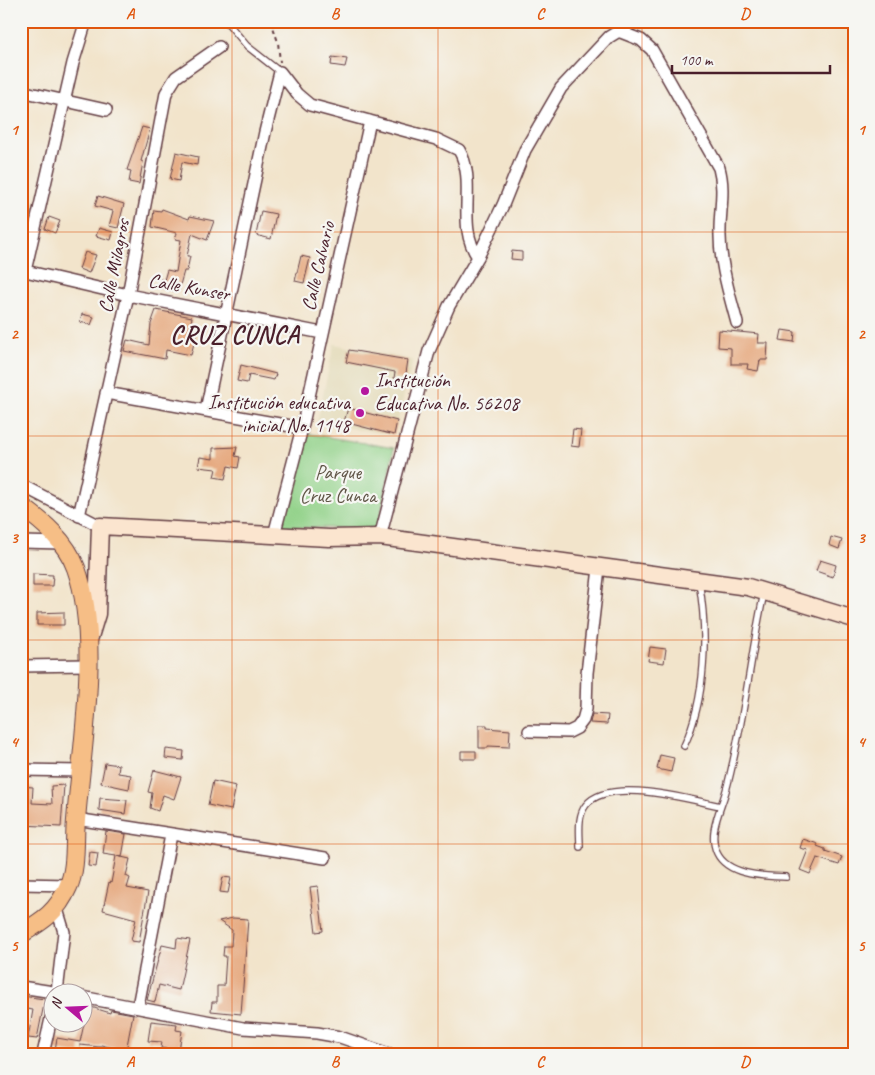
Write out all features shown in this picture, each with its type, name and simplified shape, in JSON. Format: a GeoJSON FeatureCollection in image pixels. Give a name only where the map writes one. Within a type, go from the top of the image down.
{"type":"FeatureCollection","features":[{"type":"Feature","properties":{"kind":"main road"},"geometry":{"type":"LineString","coordinates":[[21,506],[40,520],[62,543],[75,566],[80,580],[88,619],[88,665],[81,770],[69,885],[58,909],[21,934]]}},
{"type":"Feature","properties":{"kind":"street"},"geometry":{"type":"LineString","coordinates":[[23,270],[64,101],[86,21]]}},
{"type":"Feature","properties":{"kind":"street"},"geometry":{"type":"LineString","coordinates":[[380,537],[429,351],[449,306],[478,257],[503,205],[525,150],[561,88],[600,46],[618,31],[635,21]]}},
{"type":"Feature","properties":{"kind":"street"},"geometry":{"type":"LineString","coordinates":[[618,31],[641,40],[652,50],[719,168],[722,182],[720,231],[722,256],[737,323]]}},
{"type":"Feature","properties":{"kind":"street","name":"Calle Milagros"},"geometry":{"type":"LineString","coordinates":[[79,516],[128,295],[166,93],[176,78],[219,47]]}},
{"type":"Feature","properties":{"kind":"street"},"geometry":{"type":"LineString","coordinates":[[280,72],[297,94],[310,105],[436,139],[459,150],[465,167],[467,235],[478,257]]}},
{"type":"Feature","properties":{"kind":"street"},"geometry":{"type":"LineString","coordinates":[[206,410],[280,72]]}},
{"type":"Feature","properties":{"kind":"street"},"geometry":{"type":"LineString","coordinates":[[21,91],[106,110]]}},
{"type":"Feature","properties":{"kind":"street","name":"Calle Calvario"},"geometry":{"type":"LineString","coordinates":[[274,535],[302,428],[370,121]]}},
{"type":"Feature","properties":{"kind":"street","name":"Calle Kunser"},"geometry":{"type":"LineString","coordinates":[[23,270],[128,295],[322,333]]}},
{"type":"Feature","properties":{"kind":"street"},"geometry":{"type":"LineString","coordinates":[[106,393],[302,428]]}},
{"type":"Feature","properties":{"kind":"street"},"geometry":{"type":"LineString","coordinates":[[21,485],[100,526],[329,538],[380,537],[699,582],[748,587],[854,619]]}},
{"type":"Feature","properties":{"kind":"street"},"geometry":{"type":"LineString","coordinates":[[88,644],[96,614],[100,526]]}},
{"type":"Feature","properties":{"kind":"street"},"geometry":{"type":"LineString","coordinates":[[21,542],[62,543]]}},
{"type":"Feature","properties":{"kind":"street"},"geometry":{"type":"LineString","coordinates":[[529,731],[569,732],[577,728],[583,720],[586,709],[587,673],[599,568]]}},
{"type":"Feature","properties":{"kind":"street"},"geometry":{"type":"LineString","coordinates":[[21,666],[88,665]]}},
{"type":"Feature","properties":{"kind":"street"},"geometry":{"type":"LineString","coordinates":[[21,770],[81,770]]}},
{"type":"Feature","properties":{"kind":"street"},"geometry":{"type":"LineString","coordinates":[[76,819],[325,858]]}},
{"type":"Feature","properties":{"kind":"street"},"geometry":{"type":"LineString","coordinates":[[138,1006],[171,835]]}},
{"type":"Feature","properties":{"kind":"street"},"geometry":{"type":"LineString","coordinates":[[21,884],[69,885]]}},
{"type":"Feature","properties":{"kind":"street"},"geometry":{"type":"LineString","coordinates":[[58,909],[64,932],[58,982]]}},
{"type":"Feature","properties":{"kind":"street"},"geometry":{"type":"LineString","coordinates":[[21,987],[42,990]]}},
{"type":"Feature","properties":{"kind":"street"},"geometry":{"type":"LineString","coordinates":[[92,999],[138,1006],[243,1028],[332,1035],[389,1054]]}},
{"type":"Feature","properties":{"kind":"street"},"geometry":{"type":"LineString","coordinates":[[43,1054],[48,1032]]}},
{"type":"Feature","properties":{"kind":"lane"},"geometry":{"type":"LineString","coordinates":[[226,21],[247,46],[280,72]]}},
{"type":"Feature","properties":{"kind":"lane"},"geometry":{"type":"LineString","coordinates":[[684,746],[698,708],[703,606],[699,582]]}},
{"type":"Feature","properties":{"kind":"lane"},"geometry":{"type":"LineString","coordinates":[[764,593],[758,616],[742,720],[714,836],[718,855],[727,864],[747,873],[786,877]]}},
{"type":"Feature","properties":{"kind":"lane"},"geometry":{"type":"LineString","coordinates":[[580,846],[580,816],[586,805],[601,795],[638,791],[721,806]]}},
{"type":"Feature","properties":{"kind":"path"},"geometry":{"type":"LineString","coordinates":[[271,21],[278,42],[280,72]]}},
{"type":"Feature","properties":{"kind":"shaded area","name":"Institución Educativa No. 56208"},"geometry":{"type":"Polygon","coordinates":[[[334,344],[413,360],[394,435],[317,423],[334,344]]]}},
{"type":"Feature","properties":{"kind":"green space","name":"Parque Cruz Cunca"},"geometry":{"type":"Polygon","coordinates":[[[304,433],[394,448],[378,529],[279,527],[304,433]]]}},
{"type":"Feature","properties":{"kind":"building"},"geometry":{"type":"Polygon","coordinates":[[[332,57],[347,59],[345,67],[331,65],[332,57]]]}},
{"type":"Feature","properties":{"kind":"building"},"geometry":{"type":"Polygon","coordinates":[[[142,127],[150,129],[141,161],[143,162],[139,184],[129,182],[131,171],[127,170],[142,127]]]}},
{"type":"Feature","properties":{"kind":"building"},"geometry":{"type":"Polygon","coordinates":[[[176,152],[198,157],[197,165],[182,162],[179,181],[170,179],[176,152]]]}},
{"type":"Feature","properties":{"kind":"building"},"geometry":{"type":"Polygon","coordinates":[[[98,196],[124,204],[118,228],[109,226],[113,211],[95,206],[98,196]]]}},
{"type":"Feature","properties":{"kind":"building"},"geometry":{"type":"Polygon","coordinates":[[[162,209],[189,219],[190,216],[214,221],[207,240],[192,234],[187,256],[190,256],[187,271],[184,271],[178,292],[158,287],[160,279],[164,280],[167,270],[176,272],[181,240],[175,239],[177,233],[152,227],[154,210],[161,211],[162,209]]]}},
{"type":"Feature","properties":{"kind":"building"},"geometry":{"type":"Polygon","coordinates":[[[261,211],[276,214],[271,239],[256,235],[261,211]]]}},
{"type":"Feature","properties":{"kind":"building"},"geometry":{"type":"Polygon","coordinates":[[[49,217],[60,221],[55,233],[45,229],[49,217]]]}},
{"type":"Feature","properties":{"kind":"building"},"geometry":{"type":"Polygon","coordinates":[[[99,228],[113,232],[111,240],[96,236],[99,228]]]}},
{"type":"Feature","properties":{"kind":"building"},"geometry":{"type":"Polygon","coordinates":[[[512,251],[522,252],[522,260],[511,259],[512,251]]]}},
{"type":"Feature","properties":{"kind":"building"},"geometry":{"type":"Polygon","coordinates":[[[85,252],[96,255],[89,273],[79,269],[85,252]]]}},
{"type":"Feature","properties":{"kind":"building"},"geometry":{"type":"Polygon","coordinates":[[[301,256],[310,258],[304,283],[295,281],[301,256]]]}},
{"type":"Feature","properties":{"kind":"building"},"geometry":{"type":"Polygon","coordinates":[[[156,310],[192,317],[190,329],[197,331],[191,355],[166,350],[165,359],[124,351],[127,340],[149,345],[151,324],[156,310]]]}},
{"type":"Feature","properties":{"kind":"building"},"geometry":{"type":"Polygon","coordinates":[[[82,314],[94,317],[91,325],[80,322],[82,314]]]}},
{"type":"Feature","properties":{"kind":"building"},"geometry":{"type":"Polygon","coordinates":[[[719,330],[759,334],[758,343],[768,343],[767,360],[760,360],[758,371],[747,369],[748,364],[731,364],[731,348],[718,347],[719,330]]]}},
{"type":"Feature","properties":{"kind":"building"},"geometry":{"type":"Polygon","coordinates":[[[782,330],[795,332],[794,342],[780,340],[782,330]]]}},
{"type":"Feature","properties":{"kind":"building"},"geometry":{"type":"Polygon","coordinates":[[[349,350],[408,360],[405,380],[394,378],[395,372],[346,362],[349,350]]]}},
{"type":"Feature","properties":{"kind":"building"},"geometry":{"type":"Polygon","coordinates":[[[241,365],[276,374],[274,380],[249,375],[247,383],[237,381],[241,365]]]}},
{"type":"Feature","properties":{"kind":"building"},"geometry":{"type":"Polygon","coordinates":[[[348,408],[397,421],[394,435],[344,422],[348,408]]]}},
{"type":"Feature","properties":{"kind":"building"},"geometry":{"type":"Polygon","coordinates":[[[573,429],[581,430],[579,447],[571,446],[573,429]]]}},
{"type":"Feature","properties":{"kind":"building"},"geometry":{"type":"Polygon","coordinates":[[[237,447],[235,456],[240,457],[238,468],[228,466],[225,479],[214,477],[216,469],[198,467],[200,457],[213,459],[213,448],[237,447]]]}},
{"type":"Feature","properties":{"kind":"building"},"geometry":{"type":"Polygon","coordinates":[[[831,537],[842,540],[839,549],[829,545],[831,537]]]}},
{"type":"Feature","properties":{"kind":"building"},"geometry":{"type":"Polygon","coordinates":[[[820,560],[836,565],[833,577],[816,571],[820,560]]]}},
{"type":"Feature","properties":{"kind":"building"},"geometry":{"type":"Polygon","coordinates":[[[33,574],[53,575],[52,586],[33,586],[33,574]]]}},
{"type":"Feature","properties":{"kind":"building"},"geometry":{"type":"Polygon","coordinates":[[[64,612],[64,625],[37,625],[37,613],[64,612]]]}},
{"type":"Feature","properties":{"kind":"building"},"geometry":{"type":"Polygon","coordinates":[[[650,647],[666,649],[664,663],[648,661],[650,647]]]}},
{"type":"Feature","properties":{"kind":"building"},"geometry":{"type":"Polygon","coordinates":[[[592,714],[608,715],[607,724],[590,723],[592,714]]]}},
{"type":"Feature","properties":{"kind":"building"},"geometry":{"type":"Polygon","coordinates":[[[479,725],[487,725],[487,728],[510,730],[509,747],[488,746],[488,748],[479,748],[479,725]]]}},
{"type":"Feature","properties":{"kind":"building"},"geometry":{"type":"Polygon","coordinates":[[[166,749],[184,751],[183,760],[165,758],[166,749]]]}},
{"type":"Feature","properties":{"kind":"building"},"geometry":{"type":"Polygon","coordinates":[[[461,751],[476,751],[476,759],[461,759],[461,751]]]}},
{"type":"Feature","properties":{"kind":"building"},"geometry":{"type":"Polygon","coordinates":[[[660,755],[674,758],[671,772],[657,769],[660,755]]]}},
{"type":"Feature","properties":{"kind":"building"},"geometry":{"type":"Polygon","coordinates":[[[105,763],[119,765],[118,773],[131,775],[129,789],[101,783],[105,763]]]}},
{"type":"Feature","properties":{"kind":"building"},"geometry":{"type":"Polygon","coordinates":[[[154,770],[181,777],[174,799],[163,795],[158,811],[150,808],[152,793],[148,792],[154,770]]]}},
{"type":"Feature","properties":{"kind":"building"},"geometry":{"type":"Polygon","coordinates":[[[213,781],[236,786],[231,810],[208,805],[213,781]]]}},
{"type":"Feature","properties":{"kind":"building"},"geometry":{"type":"Polygon","coordinates":[[[64,785],[61,827],[22,825],[21,786],[33,787],[32,803],[52,804],[51,786],[64,785]]]}},
{"type":"Feature","properties":{"kind":"building"},"geometry":{"type":"Polygon","coordinates":[[[100,798],[127,800],[125,814],[99,810],[100,798]]]}},
{"type":"Feature","properties":{"kind":"building"},"geometry":{"type":"Polygon","coordinates":[[[106,831],[126,834],[122,857],[117,856],[130,859],[126,876],[130,878],[127,888],[148,892],[139,942],[131,941],[136,919],[103,910],[116,856],[103,854],[106,831]]]}},
{"type":"Feature","properties":{"kind":"building"},"geometry":{"type":"Polygon","coordinates":[[[803,839],[818,844],[817,846],[825,849],[825,851],[842,857],[839,865],[817,858],[810,874],[800,870],[808,850],[800,848],[803,839]]]}},
{"type":"Feature","properties":{"kind":"building"},"geometry":{"type":"Polygon","coordinates":[[[90,852],[98,853],[96,867],[88,866],[90,852]]]}},
{"type":"Feature","properties":{"kind":"building"},"geometry":{"type":"Polygon","coordinates":[[[223,877],[231,878],[228,893],[220,892],[223,877]]]}},
{"type":"Feature","properties":{"kind":"building"},"geometry":{"type":"Polygon","coordinates":[[[318,886],[323,931],[316,932],[310,887],[318,886]]]}},
{"type":"Feature","properties":{"kind":"building"},"geometry":{"type":"Polygon","coordinates":[[[233,918],[248,919],[241,1014],[211,1011],[212,1002],[217,1002],[217,986],[224,986],[226,956],[223,956],[224,946],[231,946],[232,930],[219,921],[233,918]]]}},
{"type":"Feature","properties":{"kind":"building"},"geometry":{"type":"Polygon","coordinates":[[[177,938],[190,940],[179,990],[159,985],[155,1002],[147,1000],[162,945],[176,948],[177,938]]]}},
{"type":"Feature","properties":{"kind":"building"},"geometry":{"type":"Polygon","coordinates":[[[21,996],[42,999],[42,1014],[37,1039],[28,1038],[33,1010],[21,1008],[21,996]]]}},
{"type":"Feature","properties":{"kind":"building"},"geometry":{"type":"Polygon","coordinates":[[[92,1007],[110,1013],[111,1010],[133,1014],[126,1051],[101,1045],[100,1047],[80,1045],[79,1053],[55,1050],[57,1038],[80,1042],[82,1032],[92,1032],[92,1007]]]}},
{"type":"Feature","properties":{"kind":"building"},"geometry":{"type":"Polygon","coordinates":[[[151,1021],[177,1024],[176,1030],[182,1031],[179,1051],[161,1048],[162,1042],[148,1041],[151,1021]]]}},
{"type":"Feature","properties":{"kind":"place","name":"Institución Educativa No. 56208"},"geometry":{"type":"Point","coordinates":[365,391]}},
{"type":"Feature","properties":{"kind":"place","name":"Institución educativa inicial No. 1148"},"geometry":{"type":"Point","coordinates":[360,413]}},
{"type":"Feature","properties":{"kind":"district","name":"CRUZ CUNCA"},"geometry":{"type":"Point","coordinates":[235,335]}}]}
